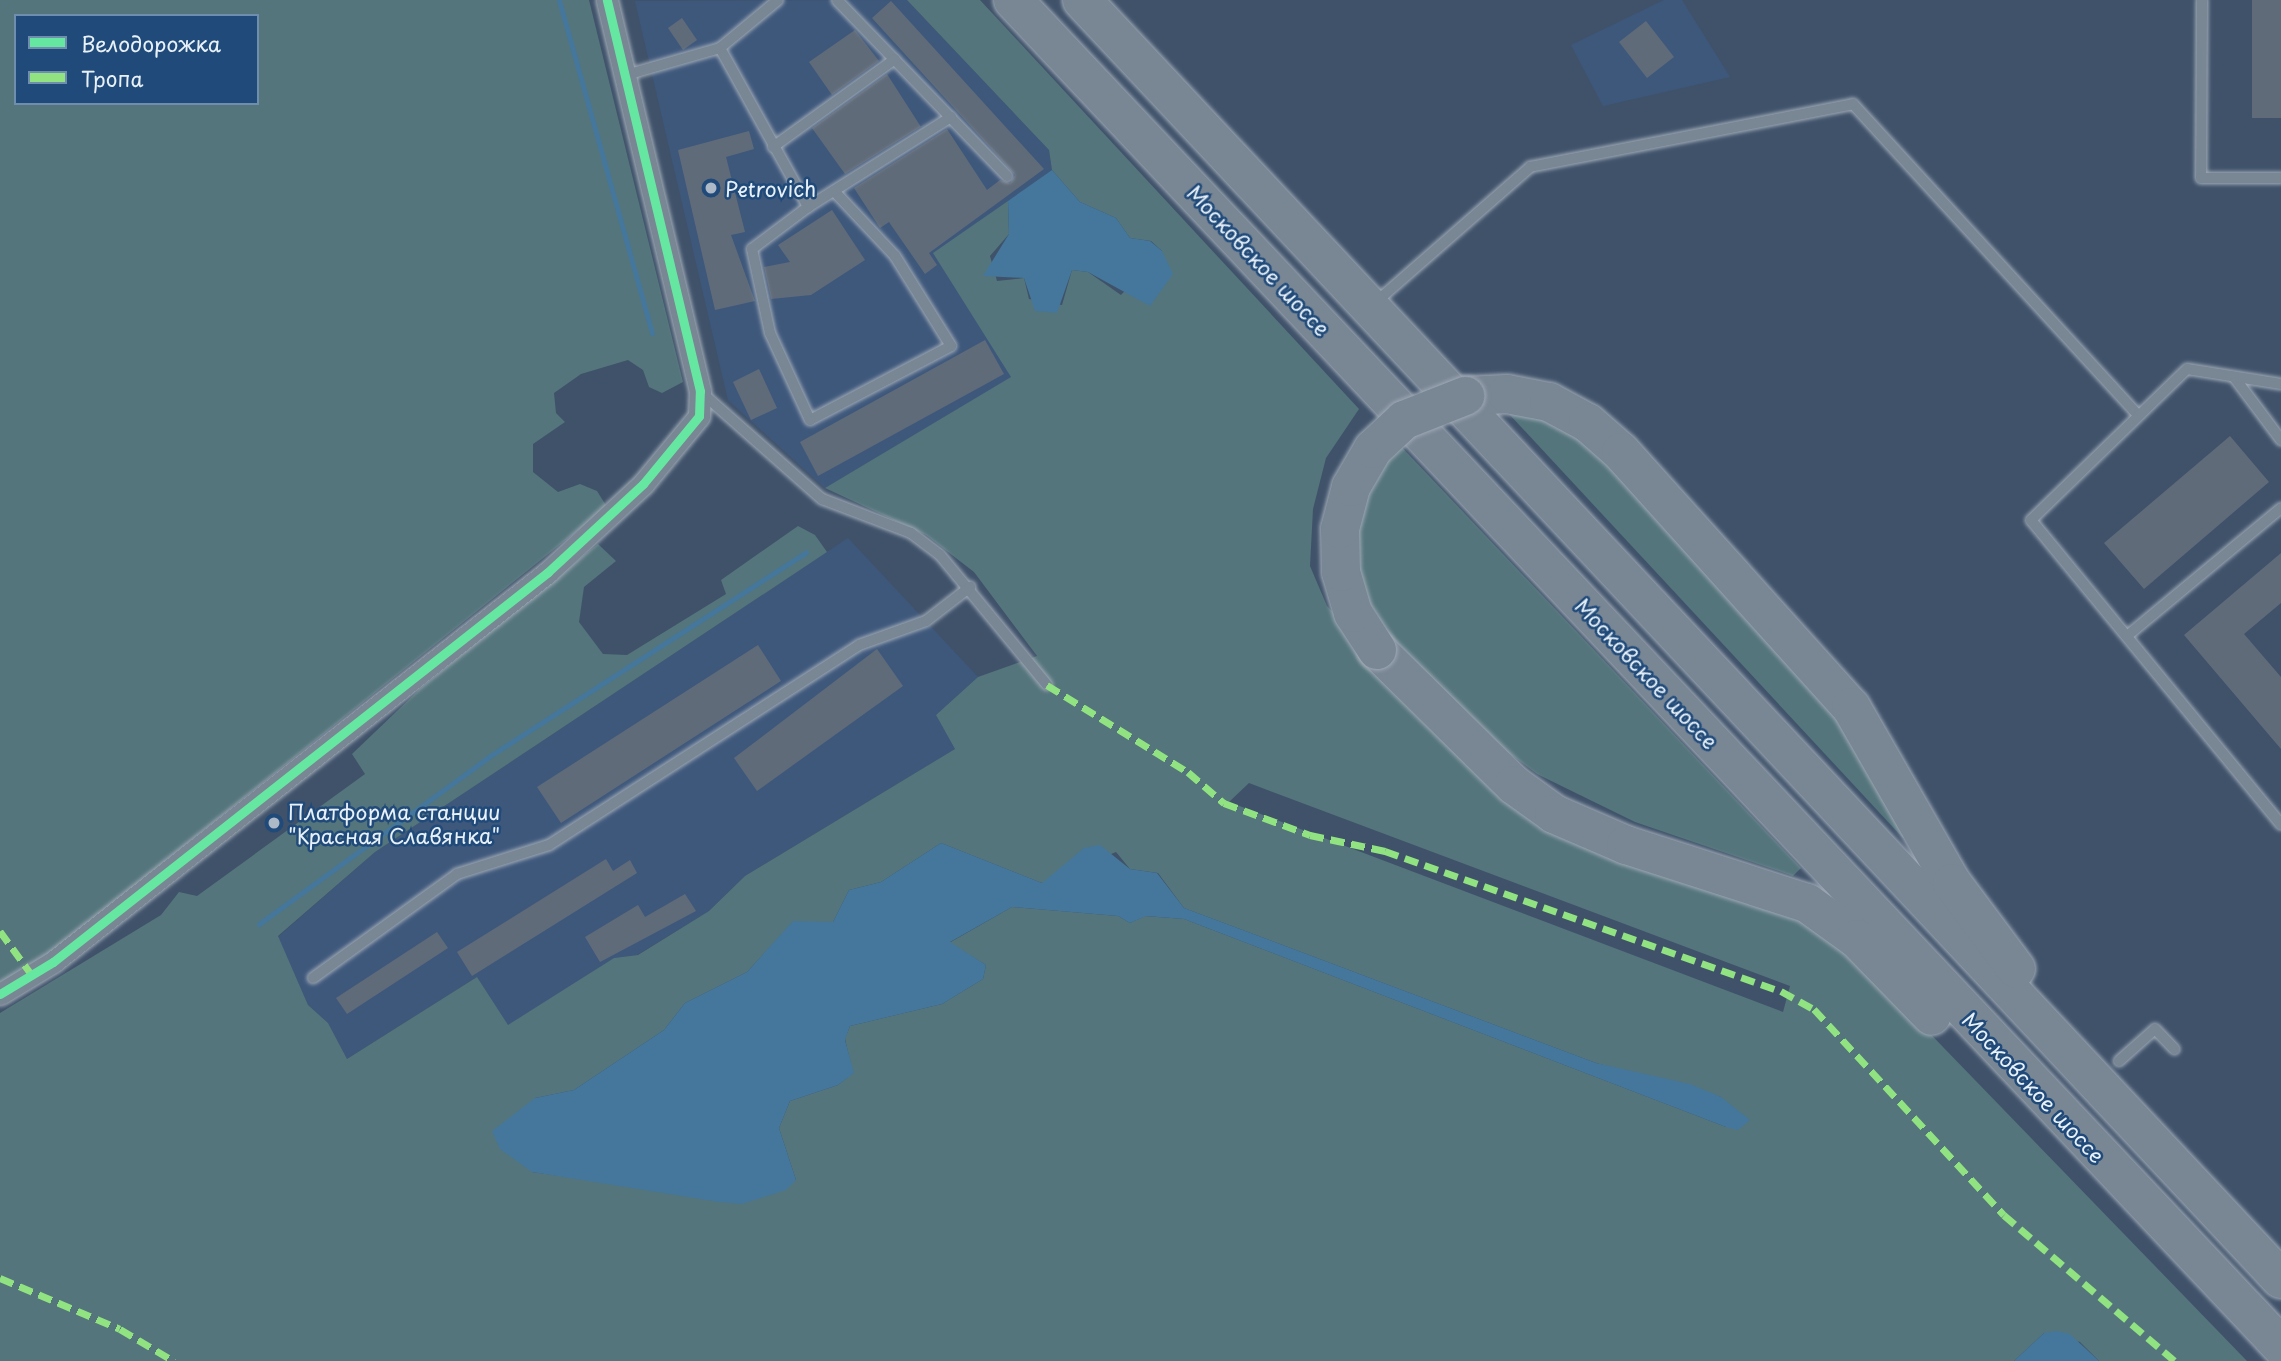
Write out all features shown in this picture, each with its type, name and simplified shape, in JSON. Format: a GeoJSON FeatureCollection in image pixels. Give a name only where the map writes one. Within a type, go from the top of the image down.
{"type":"FeatureCollection","features":[{"type":"Feature","properties":{"kind":"highway","name":"Московское шоссе"},"geometry":{"type":"LineString","coordinates":[[1013,0],[2083,1140],[2281,1346]]}},
{"type":"Feature","properties":{"kind":"highway"},"geometry":{"type":"LineString","coordinates":[[1082,0],[2119,1112],[2281,1279]]}},
{"type":"Feature","properties":{"kind":"highway"},"geometry":{"type":"LineString","coordinates":[[2083,1140],[1982,1066],[1836,920],[1763,885],[1626,845],[1554,814],[1514,785],[1377,650],[1346,593],[1340,528],[1361,467],[1404,419],[1465,396],[1528,397],[1569,411],[1622,452],[1851,707],[1952,883],[2057,1016],[2119,1112]]}},
{"type":"Feature","properties":{"kind":"street"},"geometry":{"type":"LineString","coordinates":[[0,994],[53,962],[548,572],[674,448],[699,416],[700,391],[607,0]]}},
{"type":"Feature","properties":{"kind":"lane"},"geometry":{"type":"LineString","coordinates":[[626,75],[720,48],[778,0]]}},
{"type":"Feature","properties":{"kind":"lane"},"geometry":{"type":"LineString","coordinates":[[837,0],[1007,176]]}},
{"type":"Feature","properties":{"kind":"lane"},"geometry":{"type":"LineString","coordinates":[[2202,0],[2201,178],[2281,178]]}},
{"type":"Feature","properties":{"kind":"lane"},"geometry":{"type":"LineString","coordinates":[[720,48],[808,207]]}},
{"type":"Feature","properties":{"kind":"lane"},"geometry":{"type":"LineString","coordinates":[[773,147],[895,59]]}},
{"type":"Feature","properties":{"kind":"lane"},"geometry":{"type":"LineString","coordinates":[[1368,308],[1530,167],[1853,104],[2136,413]]}},
{"type":"Feature","properties":{"kind":"lane"},"geometry":{"type":"LineString","coordinates":[[834,191],[895,256],[951,346],[810,420],[769,333],[752,249],[808,207],[951,117]]}},
{"type":"Feature","properties":{"kind":"lane"},"geometry":{"type":"LineString","coordinates":[[2281,384],[2187,369],[2136,413],[2031,520],[2281,824]]}},
{"type":"Feature","properties":{"kind":"lane"},"geometry":{"type":"LineString","coordinates":[[2234,377],[2281,440]]}},
{"type":"Feature","properties":{"kind":"lane"},"geometry":{"type":"LineString","coordinates":[[700,391],[822,499],[911,533],[970,587],[1047,685]]}},
{"type":"Feature","properties":{"kind":"lane"},"geometry":{"type":"LineString","coordinates":[[2127,636],[2281,508]]}},
{"type":"Feature","properties":{"kind":"lane"},"geometry":{"type":"LineString","coordinates":[[313,978],[457,874],[549,845],[859,645],[926,621],[970,587]]}},
{"type":"Feature","properties":{"kind":"lane"},"geometry":{"type":"LineString","coordinates":[[2119,1061],[2155,1029],[2174,1049]]}},
{"type":"Feature","properties":{"kind":"shaded area"},"geometry":{"type":"Polygon","coordinates":[[[907,0],[1049,150],[1052,170],[934,254],[1012,377],[825,488],[728,400],[635,1],[907,0]]]}},
{"type":"Feature","properties":{"kind":"shaded area"},"geometry":{"type":"Polygon","coordinates":[[[1664,0],[1682,0],[1730,77],[1603,106],[1571,45],[1664,0]]]}},
{"type":"Feature","properties":{"kind":"shaded area"},"geometry":{"type":"Polygon","coordinates":[[[1052,170],[1080,202],[1116,218],[1130,238],[1150,241],[1162,251],[1173,274],[1150,306],[1088,272],[1072,270],[1057,313],[1035,311],[1024,278],[983,276],[1009,234],[1008,201],[1052,170]]]}},
{"type":"Feature","properties":{"kind":"shaded area"},"geometry":{"type":"Polygon","coordinates":[[[848,538],[978,677],[936,715],[955,749],[745,876],[709,911],[637,955],[614,958],[508,1026],[477,977],[347,1059],[328,1023],[308,1005],[278,937],[375,852],[848,538]]]}},
{"type":"Feature","properties":{"kind":"shaded area"},"geometry":{"type":"Polygon","coordinates":[[[941,843],[1042,883],[1084,848],[1100,845],[1130,869],[1157,873],[1184,908],[1596,1063],[1690,1084],[1721,1097],[1750,1120],[1738,1130],[1726,1127],[1184,919],[1146,916],[1130,923],[1118,916],[1012,907],[950,942],[986,965],[983,979],[942,1004],[850,1026],[845,1040],[854,1073],[838,1085],[790,1101],[779,1128],[796,1180],[786,1190],[742,1204],[719,1202],[532,1172],[500,1149],[492,1131],[535,1098],[574,1090],[664,1030],[685,1003],[747,972],[793,921],[833,922],[849,890],[881,882],[941,843]]]}},
{"type":"Feature","properties":{"kind":"shaded area"},"geometry":{"type":"Polygon","coordinates":[[[2057,1331],[2070,1334],[2099,1361],[2014,1361],[2044,1333],[2057,1331]]]}},
{"type":"Feature","properties":{"kind":"green space"},"geometry":{"type":"Polygon","coordinates":[[[0,0],[589,0],[683,382],[662,393],[649,387],[643,370],[628,360],[581,374],[554,393],[556,413],[565,422],[533,444],[533,472],[558,492],[580,484],[597,491],[607,507],[45,957],[0,984],[0,0]]]}},
{"type":"Feature","properties":{"kind":"green space"},"geometry":{"type":"Polygon","coordinates":[[[907,0],[980,0],[1359,409],[1326,458],[1313,509],[1310,566],[1327,606],[1510,794],[1786,904],[1852,953],[2247,1361],[2099,1361],[2080,1342],[2044,1333],[2014,1361],[0,1361],[0,1013],[161,915],[179,892],[197,896],[365,774],[352,754],[421,688],[598,544],[616,561],[584,587],[579,622],[603,654],[627,655],[726,594],[721,580],[798,526],[815,535],[827,552],[375,852],[278,936],[308,1005],[328,1023],[347,1059],[477,977],[508,1025],[614,958],[638,955],[709,911],[745,876],[955,749],[936,715],[978,677],[1037,656],[974,572],[926,535],[825,488],[1011,377],[933,253],[1008,201],[1009,234],[990,256],[997,281],[1024,278],[1029,299],[1062,305],[1072,270],[1088,272],[1121,295],[1162,251],[1151,241],[1130,238],[1116,218],[1080,202],[1052,170],[1049,150],[907,0]],[[1249,783],[1229,802],[1783,1012],[1790,986],[1249,783]],[[941,843],[881,882],[849,890],[833,922],[793,922],[747,972],[685,1003],[664,1030],[574,1090],[535,1098],[532,1172],[626,1185],[796,1180],[779,1128],[790,1101],[838,1085],[853,1073],[845,1039],[850,1026],[942,1004],[983,979],[986,965],[949,943],[1012,907],[1118,916],[1130,923],[1145,916],[1184,919],[1726,1127],[1721,1097],[1596,1063],[1184,908],[1158,873],[1130,869],[1116,852],[1042,883],[941,843]]]}},
{"type":"Feature","properties":{"kind":"green space"},"geometry":{"type":"Polygon","coordinates":[[[1497,401],[1575,432],[1800,665],[1913,833],[1903,838],[1497,401]]]}},
{"type":"Feature","properties":{"kind":"green space"},"geometry":{"type":"Polygon","coordinates":[[[1394,439],[1801,868],[1793,876],[1635,822],[1537,774],[1486,736],[1399,651],[1360,587],[1357,506],[1394,439]]]}},
{"type":"Feature","properties":{"kind":"building"},"geometry":{"type":"Polygon","coordinates":[[[2252,0],[2281,0],[2281,118],[2252,118],[2252,0]]]}},
{"type":"Feature","properties":{"kind":"building"},"geometry":{"type":"Polygon","coordinates":[[[891,1],[1044,169],[929,253],[937,265],[925,274],[889,222],[880,228],[854,188],[947,129],[987,190],[1000,180],[1010,183],[1015,175],[872,18],[891,1]]]}},
{"type":"Feature","properties":{"kind":"building"},"geometry":{"type":"Polygon","coordinates":[[[682,18],[697,40],[683,50],[668,28],[682,18]]]}},
{"type":"Feature","properties":{"kind":"building"},"geometry":{"type":"Polygon","coordinates":[[[1646,21],[1674,57],[1647,78],[1619,42],[1646,21]]]}},
{"type":"Feature","properties":{"kind":"building"},"geometry":{"type":"Polygon","coordinates":[[[855,30],[879,61],[832,95],[809,62],[855,30]]]}},
{"type":"Feature","properties":{"kind":"building"},"geometry":{"type":"Polygon","coordinates":[[[887,74],[921,127],[845,174],[812,128],[887,74]]]}},
{"type":"Feature","properties":{"kind":"building","name":"Petrovich"},"geometry":{"type":"Polygon","coordinates":[[[749,131],[754,149],[726,157],[745,232],[731,235],[755,301],[715,310],[678,150],[749,131]]]}},
{"type":"Feature","properties":{"kind":"building"},"geometry":{"type":"Polygon","coordinates":[[[832,210],[865,260],[811,295],[771,299],[764,267],[790,262],[778,245],[832,210]]]}},
{"type":"Feature","properties":{"kind":"building"},"geometry":{"type":"Polygon","coordinates":[[[985,340],[1004,374],[818,476],[800,442],[985,340]]]}},
{"type":"Feature","properties":{"kind":"building"},"geometry":{"type":"Polygon","coordinates":[[[759,369],[777,408],[751,420],[733,382],[759,369]]]}},
{"type":"Feature","properties":{"kind":"building"},"geometry":{"type":"Polygon","coordinates":[[[2230,436],[2269,482],[2144,589],[2104,543],[2230,436]]]}},
{"type":"Feature","properties":{"kind":"building"},"geometry":{"type":"Polygon","coordinates":[[[2281,553],[2281,603],[2244,634],[2281,677],[2281,749],[2184,635],[2281,553]]]}},
{"type":"Feature","properties":{"kind":"building"},"geometry":{"type":"Polygon","coordinates":[[[758,645],[781,681],[561,823],[537,787],[758,645]]]}},
{"type":"Feature","properties":{"kind":"building"},"geometry":{"type":"Polygon","coordinates":[[[877,649],[903,686],[757,791],[734,758],[877,649]]]}},
{"type":"Feature","properties":{"kind":"building"},"geometry":{"type":"Polygon","coordinates":[[[606,859],[613,871],[630,860],[637,873],[472,976],[457,952],[606,859]]]}},
{"type":"Feature","properties":{"kind":"building"},"geometry":{"type":"Polygon","coordinates":[[[685,894],[696,911],[600,962],[585,937],[638,905],[645,917],[685,894]]]}},
{"type":"Feature","properties":{"kind":"building"},"geometry":{"type":"Polygon","coordinates":[[[437,932],[448,948],[347,1014],[336,998],[437,932]]]}},
{"type":"Feature","properties":{"kind":"waterway"},"geometry":{"type":"LineString","coordinates":[[559,0],[652,333]]}},
{"type":"Feature","properties":{"kind":"waterway"},"geometry":{"type":"LineString","coordinates":[[259,924],[490,756],[806,552]]}},
{"type":"Feature","properties":{"kind":"marked path"},"geometry":{"type":"LineString","coordinates":[[1047,685],[1188,772],[1224,803],[1310,835],[1385,851],[1781,991],[1814,1009],[2004,1215],[2175,1361]]}},
{"type":"Feature","properties":{"kind":"marked path"},"geometry":{"type":"LineString","coordinates":[[0,931],[32,975]]}},
{"type":"Feature","properties":{"kind":"marked path"},"geometry":{"type":"LineString","coordinates":[[0,1278],[120,1329],[174,1361]]}},
{"type":"Feature","properties":{"kind":"cycle path"},"geometry":{"type":"LineString","coordinates":[[0,994],[53,962],[548,572],[643,484],[699,416],[700,391],[607,0]]}},
{"type":"Feature","properties":{"kind":"place","name":"Petrovich"},"geometry":{"type":"Point","coordinates":[711,188]}},
{"type":"Feature","properties":{"kind":"place","name":"Платформа станции \"Красная Славянка\""},"geometry":{"type":"Point","coordinates":[274,823]}}]}
